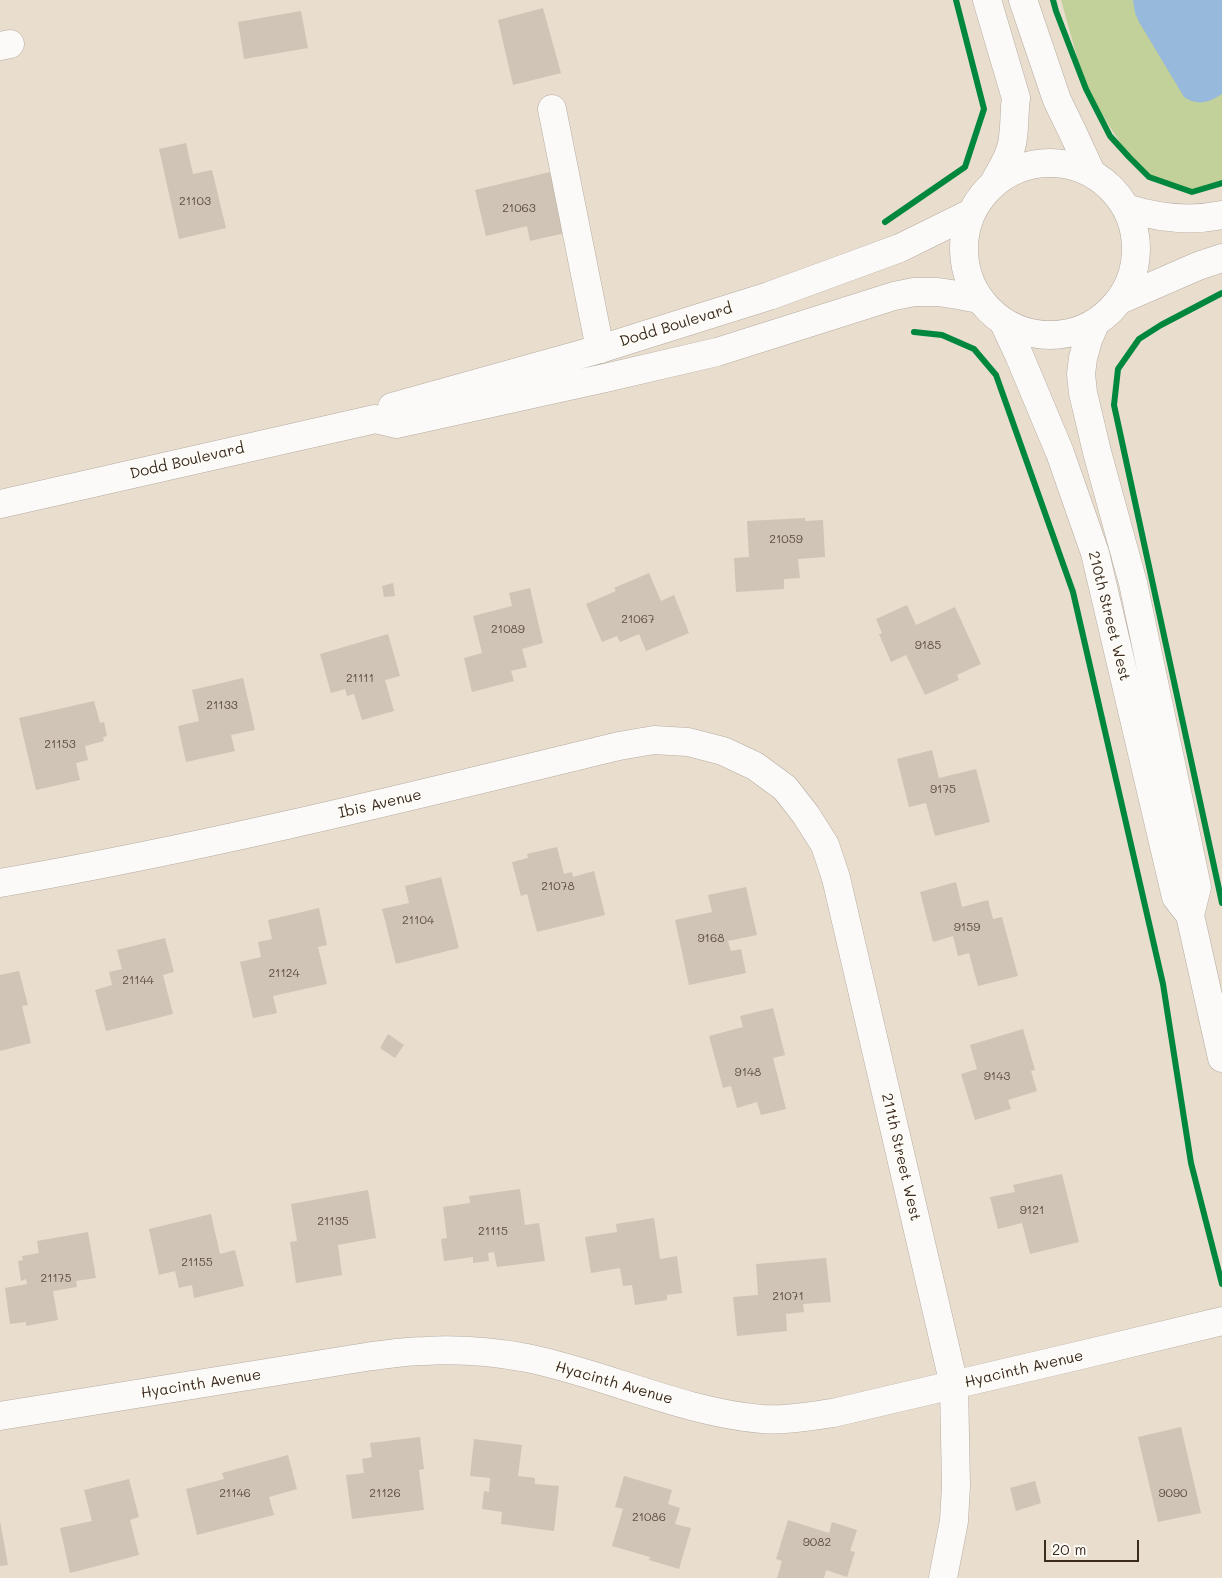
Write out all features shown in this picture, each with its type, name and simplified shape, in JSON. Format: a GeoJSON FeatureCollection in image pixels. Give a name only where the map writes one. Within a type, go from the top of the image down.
{"type":"FeatureCollection","features":[{"type":"Feature","properties":{"kind":"street"},"geometry":{"type":"LineString","coordinates":[[987,0],[1016,98],[1013,139],[1007,159],[995,181],[979,198],[971,213],[964,235],[964,257],[969,279],[979,300],[990,312],[1004,323],[1027,333],[1052,336],[1069,334],[1095,324],[1109,313],[1120,300],[1131,280],[1136,258],[1134,230],[1126,208],[1109,186],[1091,172],[1064,163],[1041,162],[1014,170],[995,181]]}},
{"type":"Feature","properties":{"kind":"street"},"geometry":{"type":"LineString","coordinates":[[1023,0],[1057,100],[1091,172]]}},
{"type":"Feature","properties":{"kind":"street"},"geometry":{"type":"LineString","coordinates":[[552,109],[600,349]]}},
{"type":"Feature","properties":{"kind":"street"},"geometry":{"type":"LineString","coordinates":[[1126,208],[1147,214],[1185,219],[1222,215]]}},
{"type":"Feature","properties":{"kind":"street","name":"Dodd Boulevard"},"geometry":{"type":"LineString","coordinates":[[0,504],[375,419],[390,407],[600,349],[778,293],[900,248],[971,213]]}},
{"type":"Feature","properties":{"kind":"street"},"geometry":{"type":"LineString","coordinates":[[1120,300],[1198,266],[1222,258]]}},
{"type":"Feature","properties":{"kind":"street","name":"Dodd Boulevard"},"geometry":{"type":"LineString","coordinates":[[375,419],[396,424],[624,374],[717,352],[894,296],[914,292],[958,295],[979,300]]}},
{"type":"Feature","properties":{"kind":"street","name":"210th Street West"},"geometry":{"type":"LineString","coordinates":[[1004,323],[1060,453],[1095,553],[1176,897],[1190,915],[1222,1058]]}},
{"type":"Feature","properties":{"kind":"street","name":"210th Street West"},"geometry":{"type":"LineString","coordinates":[[1095,324],[1083,358],[1081,374],[1083,393],[1133,583],[1198,887],[1190,915]]}},
{"type":"Feature","properties":{"kind":"street","name":"Ibis Avenue"},"geometry":{"type":"LineString","coordinates":[[0,883],[187,848],[389,802],[619,746],[654,740],[688,742],[723,751],[756,766]]}},
{"type":"Feature","properties":{"kind":"street","name":"211th Street West"},"geometry":{"type":"LineString","coordinates":[[756,766],[785,788],[806,815],[825,845],[836,878],[954,1385],[956,1486],[954,1521],[943,1578]]}},
{"type":"Feature","properties":{"kind":"street","name":"Hyacinth Avenue"},"geometry":{"type":"LineString","coordinates":[[0,1416],[362,1357],[425,1351],[476,1352],[527,1358],[698,1408],[764,1419],[796,1419],[834,1413],[1222,1321]]}},
{"type":"Feature","properties":{"kind":"green space"},"geometry":{"type":"Polygon","coordinates":[[[1061,0],[1222,0],[1222,183],[1192,192],[1149,177],[1129,157],[1086,89],[1061,0]]]}},
{"type":"Feature","properties":{"kind":"water"},"geometry":{"type":"Polygon","coordinates":[[[1133,0],[1222,0],[1222,94],[1212,100],[1203,102],[1194,102],[1184,97],[1139,22],[1133,0]]]}},
{"type":"Feature","properties":{"kind":"building"},"geometry":{"type":"Polygon","coordinates":[[[543,8],[561,73],[513,85],[498,20],[543,8]]]}},
{"type":"Feature","properties":{"kind":"building"},"geometry":{"type":"Polygon","coordinates":[[[301,11],[308,48],[244,59],[238,22],[301,11]]]}},
{"type":"Feature","properties":{"kind":"building"},"geometry":{"type":"Polygon","coordinates":[[[186,143],[193,174],[212,170],[226,228],[179,239],[159,149],[186,143]]]}},
{"type":"Feature","properties":{"kind":"building"},"geometry":{"type":"Polygon","coordinates":[[[550,172],[565,233],[530,241],[527,226],[486,236],[475,190],[550,172]]]}},
{"type":"Feature","properties":{"kind":"building"},"geometry":{"type":"Polygon","coordinates":[[[805,518],[805,521],[823,520],[825,557],[798,559],[800,578],[784,579],[784,589],[736,592],[734,558],[749,557],[747,521],[805,518]]]}},
{"type":"Feature","properties":{"kind":"building"},"geometry":{"type":"Polygon","coordinates":[[[649,573],[661,601],[674,595],[689,633],[646,651],[639,634],[620,642],[617,636],[602,642],[586,604],[616,591],[614,588],[649,573]]]}},
{"type":"Feature","properties":{"kind":"building"},"geometry":{"type":"Polygon","coordinates":[[[393,583],[395,596],[384,597],[382,586],[393,583]]]}},
{"type":"Feature","properties":{"kind":"building"},"geometry":{"type":"Polygon","coordinates":[[[530,588],[543,643],[522,649],[527,667],[511,671],[514,681],[472,692],[464,658],[482,653],[473,616],[512,606],[509,593],[530,588]]]}},
{"type":"Feature","properties":{"kind":"building"},"geometry":{"type":"Polygon","coordinates":[[[907,605],[916,625],[955,607],[981,664],[957,675],[959,680],[925,695],[906,655],[891,662],[879,634],[882,633],[876,619],[907,605]]]}},
{"type":"Feature","properties":{"kind":"building"},"geometry":{"type":"Polygon","coordinates":[[[388,634],[400,676],[385,680],[394,711],[362,720],[354,694],[347,696],[345,689],[331,693],[320,654],[388,634]]]}},
{"type":"Feature","properties":{"kind":"building"},"geometry":{"type":"Polygon","coordinates":[[[243,678],[255,730],[231,735],[235,751],[186,762],[178,726],[199,721],[192,690],[243,678]]]}},
{"type":"Feature","properties":{"kind":"building"},"geometry":{"type":"Polygon","coordinates":[[[94,701],[100,723],[104,722],[107,736],[103,737],[104,741],[85,746],[88,760],[76,763],[80,780],[36,790],[19,718],[94,701]]]}},
{"type":"Feature","properties":{"kind":"building"},"geometry":{"type":"Polygon","coordinates":[[[932,750],[939,778],[976,769],[990,822],[935,836],[926,803],[909,807],[897,759],[932,750]]]}},
{"type":"Feature","properties":{"kind":"building"},"geometry":{"type":"Polygon","coordinates":[[[557,847],[564,874],[572,872],[573,877],[594,871],[605,915],[537,932],[527,894],[521,896],[512,862],[528,858],[527,854],[557,847]]]}},
{"type":"Feature","properties":{"kind":"building"},"geometry":{"type":"Polygon","coordinates":[[[441,877],[459,948],[396,964],[382,909],[409,903],[405,886],[441,877]]]}},
{"type":"Feature","properties":{"kind":"building"},"geometry":{"type":"Polygon","coordinates":[[[956,882],[962,907],[988,900],[993,919],[1002,917],[1018,976],[978,986],[969,953],[958,956],[953,936],[933,942],[920,892],[956,882]]]}},
{"type":"Feature","properties":{"kind":"building"},"geometry":{"type":"Polygon","coordinates":[[[746,887],[757,935],[728,941],[731,951],[741,949],[746,973],[689,985],[675,920],[712,912],[708,895],[746,887]]]}},
{"type":"Feature","properties":{"kind":"building"},"geometry":{"type":"Polygon","coordinates":[[[319,908],[327,945],[318,947],[327,984],[273,996],[277,1013],[253,1018],[240,962],[261,957],[258,942],[272,939],[268,920],[319,908]]]}},
{"type":"Feature","properties":{"kind":"building"},"geometry":{"type":"Polygon","coordinates":[[[165,938],[174,972],[163,975],[173,1014],[106,1031],[95,990],[112,985],[109,972],[122,969],[117,950],[165,938]]]}},
{"type":"Feature","properties":{"kind":"building"},"geometry":{"type":"Polygon","coordinates":[[[19,971],[28,1005],[22,1006],[31,1043],[0,1051],[0,975],[19,971]]]}},
{"type":"Feature","properties":{"kind":"building"},"geometry":{"type":"Polygon","coordinates":[[[773,1008],[785,1055],[773,1058],[786,1109],[761,1115],[757,1102],[737,1108],[731,1086],[723,1088],[709,1036],[743,1027],[740,1016],[773,1008]]]}},
{"type":"Feature","properties":{"kind":"building"},"geometry":{"type":"Polygon","coordinates":[[[1023,1029],[1035,1070],[1031,1071],[1037,1091],[1008,1100],[1011,1109],[975,1120],[961,1074],[977,1069],[970,1045],[1023,1029]]]}},
{"type":"Feature","properties":{"kind":"building"},"geometry":{"type":"Polygon","coordinates":[[[388,1034],[404,1045],[395,1058],[380,1048],[388,1034]]]}},
{"type":"Feature","properties":{"kind":"building"},"geometry":{"type":"Polygon","coordinates":[[[1062,1174],[1079,1242],[1030,1254],[1022,1223],[998,1229],[990,1197],[1015,1192],[1013,1185],[1062,1174]]]}},
{"type":"Feature","properties":{"kind":"building"},"geometry":{"type":"Polygon","coordinates":[[[520,1189],[525,1225],[539,1223],[545,1261],[497,1267],[494,1252],[488,1253],[489,1261],[473,1263],[473,1257],[444,1261],[441,1239],[447,1238],[443,1207],[470,1203],[469,1196],[520,1189]]]}},
{"type":"Feature","properties":{"kind":"building"},"geometry":{"type":"Polygon","coordinates":[[[368,1190],[376,1238],[338,1245],[342,1275],[296,1283],[290,1242],[297,1241],[291,1204],[368,1190]]]}},
{"type":"Feature","properties":{"kind":"building"},"geometry":{"type":"Polygon","coordinates":[[[211,1214],[220,1254],[235,1250],[244,1286],[194,1298],[192,1285],[179,1288],[175,1271],[159,1275],[149,1229],[211,1214]]]}},
{"type":"Feature","properties":{"kind":"building"},"geometry":{"type":"Polygon","coordinates":[[[654,1218],[660,1259],[677,1256],[682,1293],[667,1295],[667,1300],[635,1305],[632,1285],[623,1286],[620,1268],[591,1273],[585,1237],[617,1232],[616,1224],[654,1218]]]}},
{"type":"Feature","properties":{"kind":"building"},"geometry":{"type":"Polygon","coordinates":[[[88,1232],[96,1278],[76,1281],[77,1287],[53,1291],[58,1320],[26,1326],[26,1322],[10,1324],[5,1288],[27,1284],[26,1279],[21,1281],[18,1261],[23,1260],[22,1256],[39,1253],[37,1241],[88,1232]]]}},
{"type":"Feature","properties":{"kind":"building"},"geometry":{"type":"Polygon","coordinates":[[[826,1258],[831,1302],[803,1304],[804,1312],[786,1314],[787,1331],[737,1336],[733,1297],[758,1295],[756,1264],[826,1258]]]}},
{"type":"Feature","properties":{"kind":"building"},"geometry":{"type":"Polygon","coordinates":[[[1181,1427],[1201,1513],[1158,1522],[1138,1437],[1181,1427]]]}},
{"type":"Feature","properties":{"kind":"building"},"geometry":{"type":"Polygon","coordinates":[[[420,1437],[424,1469],[419,1470],[424,1510],[352,1519],[346,1475],[364,1473],[362,1459],[372,1457],[370,1443],[420,1437]]]}},
{"type":"Feature","properties":{"kind":"building"},"geometry":{"type":"Polygon","coordinates":[[[474,1439],[522,1445],[518,1476],[535,1478],[535,1484],[559,1486],[554,1531],[501,1524],[502,1512],[482,1509],[484,1491],[489,1492],[490,1478],[470,1476],[474,1439]]]}},
{"type":"Feature","properties":{"kind":"building"},"geometry":{"type":"Polygon","coordinates":[[[288,1455],[297,1489],[269,1497],[274,1515],[197,1535],[186,1489],[224,1479],[222,1473],[288,1455]]]}},
{"type":"Feature","properties":{"kind":"building"},"geometry":{"type":"Polygon","coordinates":[[[624,1476],[672,1490],[668,1504],[680,1508],[675,1524],[691,1528],[679,1569],[649,1560],[650,1557],[612,1546],[623,1509],[615,1507],[624,1476]]]}},
{"type":"Feature","properties":{"kind":"building"},"geometry":{"type":"Polygon","coordinates":[[[129,1479],[139,1517],[130,1520],[139,1555],[70,1573],[60,1528],[92,1521],[84,1490],[129,1479]]]}},
{"type":"Feature","properties":{"kind":"building"},"geometry":{"type":"Polygon","coordinates":[[[1035,1481],[1041,1503],[1016,1511],[1010,1488],[1035,1481]]]}},
{"type":"Feature","properties":{"kind":"building"},"geometry":{"type":"Polygon","coordinates":[[[788,1520],[829,1533],[832,1522],[857,1530],[850,1551],[855,1552],[847,1577],[826,1570],[824,1578],[777,1578],[782,1561],[776,1559],[788,1520]]]}},
{"type":"Feature","properties":{"kind":"building"},"geometry":{"type":"Polygon","coordinates":[[[0,1521],[8,1565],[0,1566],[0,1521]]]}},
{"type":"Feature","properties":{"kind":"cycle path"},"geometry":{"type":"LineString","coordinates":[[885,222],[965,167],[984,109],[956,0]]}},
{"type":"Feature","properties":{"kind":"cycle path"},"geometry":{"type":"LineString","coordinates":[[1053,0],[1086,89],[1110,136],[1129,157],[1149,177],[1192,192],[1222,183]]}},
{"type":"Feature","properties":{"kind":"cycle path"},"geometry":{"type":"LineString","coordinates":[[1222,293],[1161,325],[1139,339],[1118,369],[1114,405],[1222,903]]}},
{"type":"Feature","properties":{"kind":"cycle path"},"geometry":{"type":"LineString","coordinates":[[914,332],[942,335],[974,349],[996,375],[1073,592],[1163,984],[1191,1163],[1222,1284]]}}]}
